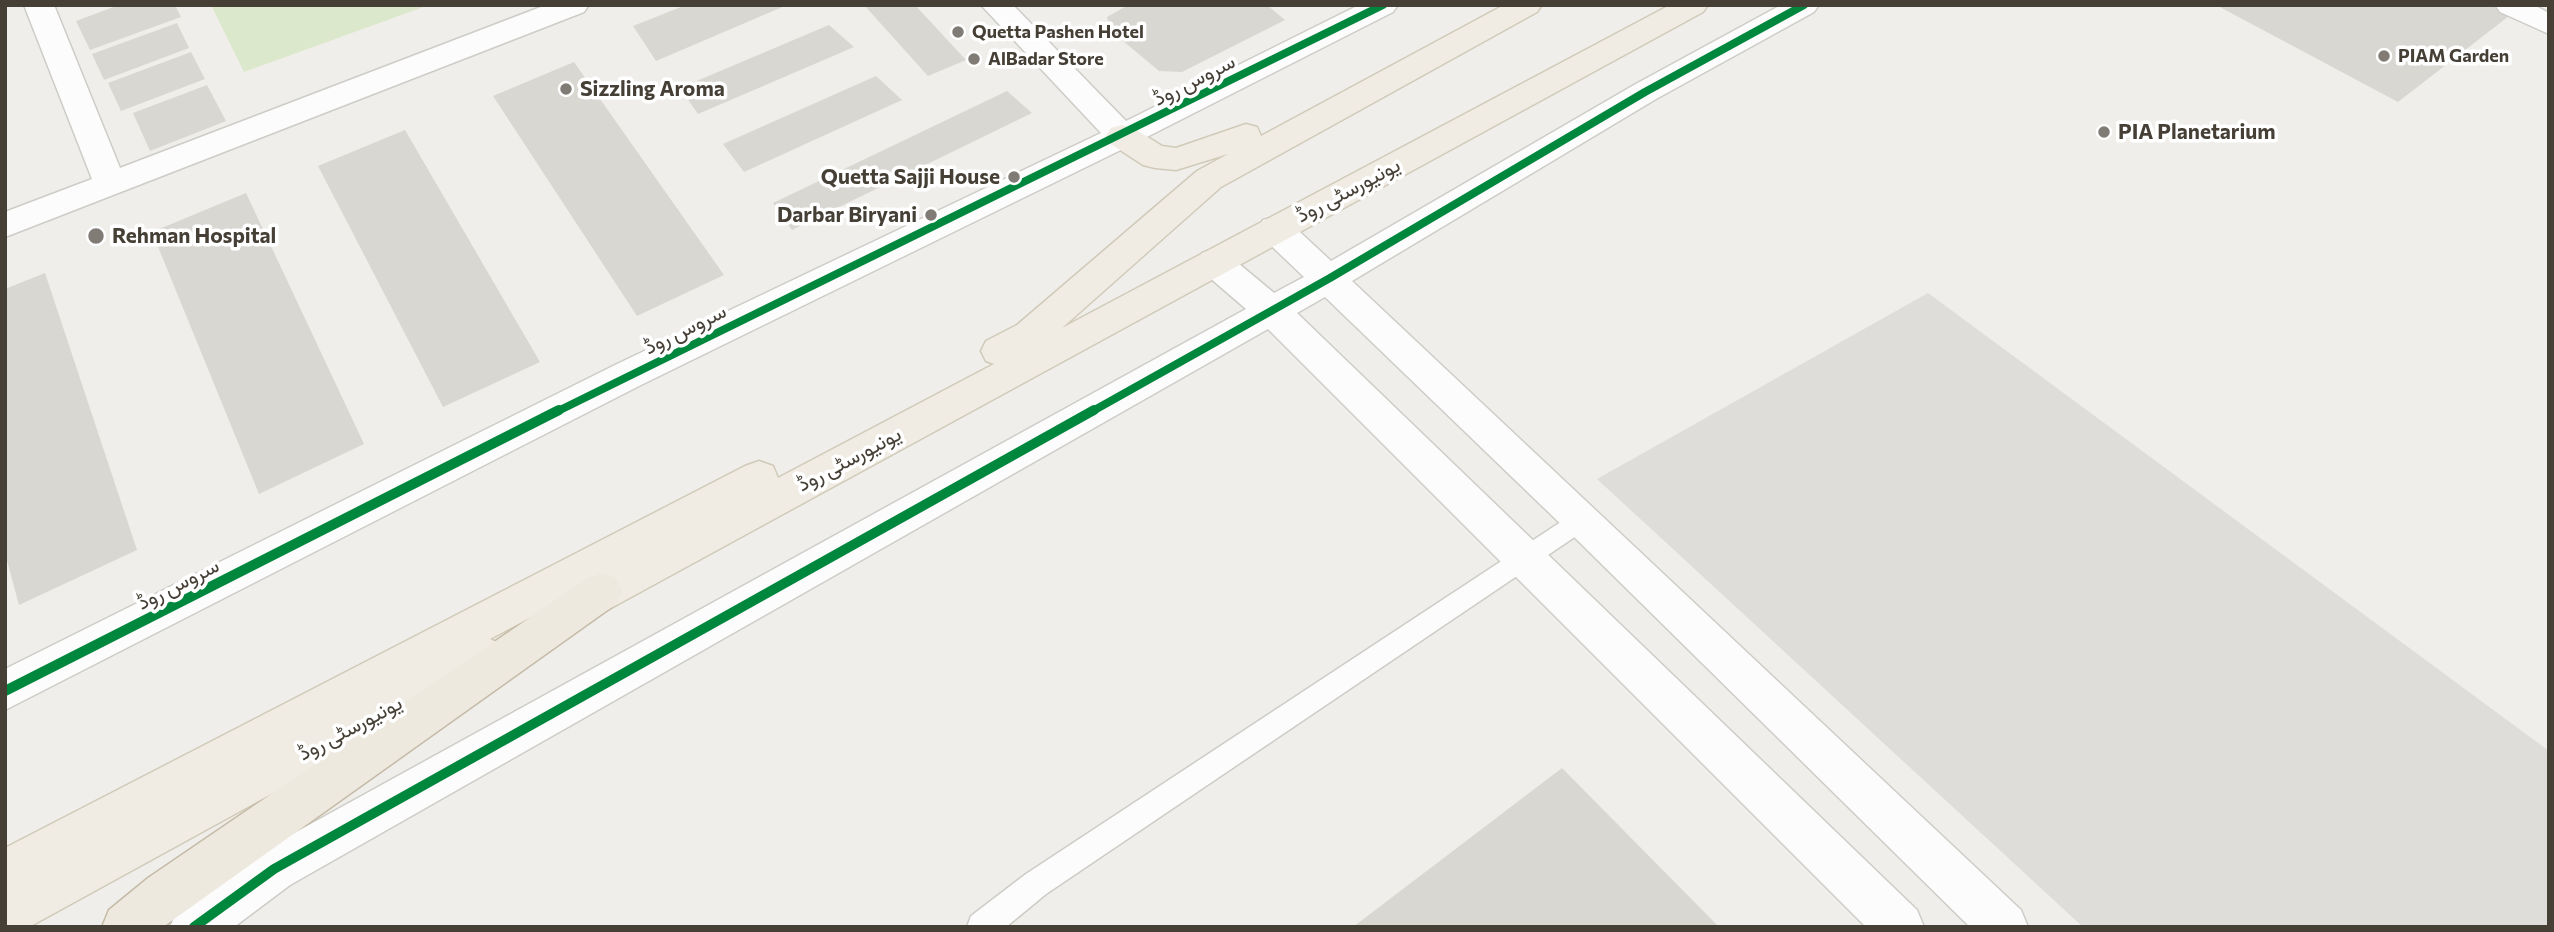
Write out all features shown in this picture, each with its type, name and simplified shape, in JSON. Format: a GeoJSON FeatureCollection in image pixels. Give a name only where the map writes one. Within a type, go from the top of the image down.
{"type":"FeatureCollection","features":[{"type":"Feature","properties":{"kind":"highway"},"geometry":{"type":"LineString","coordinates":[[126,927],[185,915],[602,592]]}},
{"type":"Feature","properties":{"kind":"main road","name":"یونیورسٹی روڈ"},"geometry":{"type":"LineString","coordinates":[[5,873],[1030,335],[1209,179],[1527,5]]}},
{"type":"Feature","properties":{"kind":"main road","name":"یونیورسٹی روڈ"},"geometry":{"type":"LineString","coordinates":[[5,914],[1693,5]]}},
{"type":"Feature","properties":{"kind":"main road"},"geometry":{"type":"LineString","coordinates":[[1122,136],[1155,157],[1175,159],[1197,154],[1412,68]]}},
{"type":"Feature","properties":{"kind":"street"},"geometry":{"type":"LineString","coordinates":[[39,5],[111,185]]}},
{"type":"Feature","properties":{"kind":"street"},"geometry":{"type":"LineString","coordinates":[[5,225],[574,5]]}},
{"type":"Feature","properties":{"kind":"street"},"geometry":{"type":"LineString","coordinates":[[996,5],[1122,136]]}},
{"type":"Feature","properties":{"kind":"street","name":"سروس روڈ"},"geometry":{"type":"LineString","coordinates":[[5,691],[628,375],[1122,136],[1383,5]]}},
{"type":"Feature","properties":{"kind":"street"},"geometry":{"type":"LineString","coordinates":[[185,915],[274,869],[1272,311],[1645,92],[1804,5]]}},
{"type":"Feature","properties":{"kind":"street"},"geometry":{"type":"LineString","coordinates":[[2510,5],[2549,25]]}},
{"type":"Feature","properties":{"kind":"street"},"geometry":{"type":"LineString","coordinates":[[1275,229],[1330,278],[1582,519],[2004,927]]}},
{"type":"Feature","properties":{"kind":"street"},"geometry":{"type":"LineString","coordinates":[[1214,262],[1272,311],[1900,927]]}},
{"type":"Feature","properties":{"kind":"lane"},"geometry":{"type":"LineString","coordinates":[[982,927],[1036,884],[1582,519]]}},
{"type":"Feature","properties":{"kind":"green space"},"geometry":{"type":"Polygon","coordinates":[[[211,5],[429,5],[244,72],[211,5]]]}},
{"type":"Feature","properties":{"kind":"shaded area"},"geometry":{"type":"Polygon","coordinates":[[[1928,293],[2549,751],[2549,927],[2083,927],[1597,479],[1928,293]]]}},
{"type":"Feature","properties":{"kind":"building"},"geometry":{"type":"Polygon","coordinates":[[[119,5],[175,5],[181,17],[90,50],[76,21],[119,5]]]}},
{"type":"Feature","properties":{"kind":"building"},"geometry":{"type":"Polygon","coordinates":[[[686,5],[787,5],[656,61],[633,26],[686,5]]]}},
{"type":"Feature","properties":{"kind":"building"},"geometry":{"type":"Polygon","coordinates":[[[864,5],[915,5],[966,60],[928,76],[864,5]]]}},
{"type":"Feature","properties":{"kind":"building"},"geometry":{"type":"Polygon","coordinates":[[[1128,5],[1267,5],[1285,20],[1182,72],[1159,71],[1104,25],[1108,22],[1107,17],[1128,5]]]}},
{"type":"Feature","properties":{"kind":"building","name":"PIAM Garden"},"geometry":{"type":"Polygon","coordinates":[[[2216,5],[2510,5],[2518,9],[2398,102],[2216,5]]]}},
{"type":"Feature","properties":{"kind":"building"},"geometry":{"type":"Polygon","coordinates":[[[177,23],[189,48],[104,80],[92,54],[177,23]]]}},
{"type":"Feature","properties":{"kind":"building"},"geometry":{"type":"Polygon","coordinates":[[[829,25],[854,47],[698,114],[680,88],[829,25]]]}},
{"type":"Feature","properties":{"kind":"building"},"geometry":{"type":"Polygon","coordinates":[[[191,52],[205,79],[121,111],[108,83],[191,52]]]}},
{"type":"Feature","properties":{"kind":"building"},"geometry":{"type":"Polygon","coordinates":[[[574,62],[724,275],[637,316],[493,96],[574,62]]]}},
{"type":"Feature","properties":{"kind":"building"},"geometry":{"type":"Polygon","coordinates":[[[876,76],[902,100],[744,172],[723,144],[876,76]]]}},
{"type":"Feature","properties":{"kind":"building"},"geometry":{"type":"Polygon","coordinates":[[[207,85],[226,121],[150,151],[133,113],[207,85]]]}},
{"type":"Feature","properties":{"kind":"building"},"geometry":{"type":"Polygon","coordinates":[[[1007,91],[1032,113],[792,230],[773,203],[1007,91]]]}},
{"type":"Feature","properties":{"kind":"building"},"geometry":{"type":"Polygon","coordinates":[[[405,130],[540,362],[443,407],[318,166],[405,130]]]}},
{"type":"Feature","properties":{"kind":"building"},"geometry":{"type":"Polygon","coordinates":[[[246,193],[364,444],[259,494],[152,232],[246,193]]]}},
{"type":"Feature","properties":{"kind":"building"},"geometry":{"type":"Polygon","coordinates":[[[45,273],[137,550],[19,605],[5,553],[5,289],[45,273]]]}},
{"type":"Feature","properties":{"kind":"building"},"geometry":{"type":"Polygon","coordinates":[[[1562,768],[1719,927],[1353,927],[1562,768]]]}},
{"type":"Feature","properties":{"kind":"cycle path"},"geometry":{"type":"LineString","coordinates":[[5,691],[628,375],[1122,136],[1383,5]]}},
{"type":"Feature","properties":{"kind":"cycle path"},"geometry":{"type":"LineString","coordinates":[[194,927],[274,869],[1330,278],[1645,92],[1804,5]]}},
{"type":"Feature","properties":{"kind":"place","name":"Quetta Pashen Hotel"},"geometry":{"type":"Point","coordinates":[958,32]}},
{"type":"Feature","properties":{"kind":"place","name":"PIAM Garden"},"geometry":{"type":"Point","coordinates":[2384,56]}},
{"type":"Feature","properties":{"kind":"place","name":"AlBadar Store"},"geometry":{"type":"Point","coordinates":[974,59]}},
{"type":"Feature","properties":{"kind":"place","name":"Sizzling Aroma"},"geometry":{"type":"Point","coordinates":[566,89]}},
{"type":"Feature","properties":{"kind":"place","name":"PIA Planetarium"},"geometry":{"type":"Point","coordinates":[2104,132]}},
{"type":"Feature","properties":{"kind":"place","name":"Quetta Sajji House"},"geometry":{"type":"Point","coordinates":[1014,177]}},
{"type":"Feature","properties":{"kind":"place","name":"Darbar Biryani"},"geometry":{"type":"Point","coordinates":[931,215]}},
{"type":"Feature","properties":{"kind":"place","name":"Rehman Hospital"},"geometry":{"type":"Point","coordinates":[96,236]}}]}
